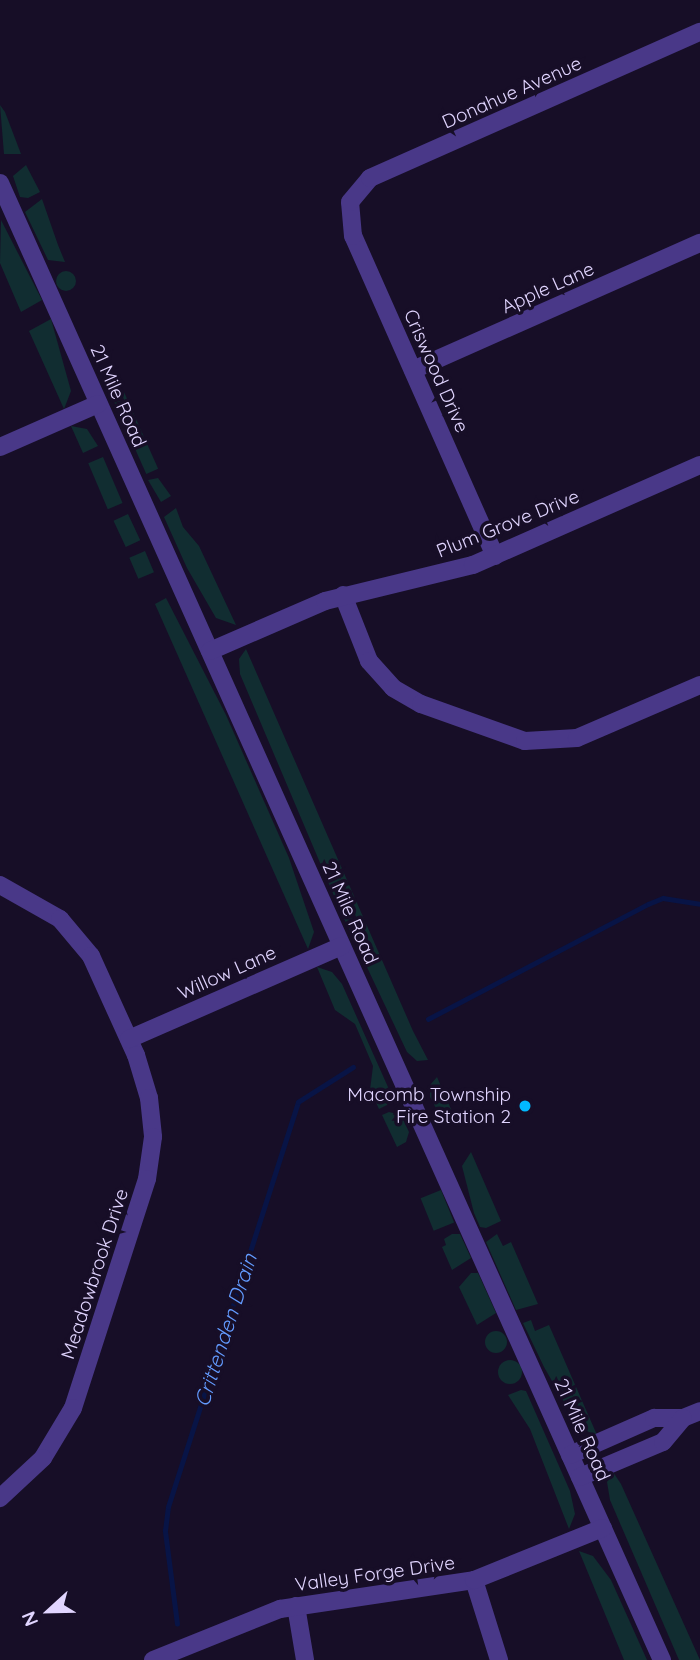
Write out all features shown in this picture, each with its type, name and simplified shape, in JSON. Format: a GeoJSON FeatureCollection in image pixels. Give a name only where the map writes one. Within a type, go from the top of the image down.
{"type":"FeatureCollection","features":[{"type":"Feature","properties":{"kind":"street","name":"Donahue Avenue"},"geometry":{"type":"LineString","coordinates":[[350,202],[370,178],[700,32]]}},
{"type":"Feature","properties":{"kind":"street","name":"21 Mile Road"},"geometry":{"type":"LineString","coordinates":[[0,183],[662,1660]]}},
{"type":"Feature","properties":{"kind":"street","name":"Criswood Drive"},"geometry":{"type":"LineString","coordinates":[[350,202],[353,236],[495,556]]}},
{"type":"Feature","properties":{"kind":"street","name":"Apple Lane"},"geometry":{"type":"LineString","coordinates":[[413,370],[700,243]]}},
{"type":"Feature","properties":{"kind":"street"},"geometry":{"type":"LineString","coordinates":[[0,447],[98,404]]}},
{"type":"Feature","properties":{"kind":"street","name":"Plum Grove Drive"},"geometry":{"type":"LineString","coordinates":[[210,651],[343,595],[454,571],[495,556],[700,465]]}},
{"type":"Feature","properties":{"kind":"street"},"geometry":{"type":"LineString","coordinates":[[343,595],[369,661],[393,688],[421,704],[525,741],[577,738],[700,685]]}},
{"type":"Feature","properties":{"kind":"street","name":"Meadowbrook Drive"},"geometry":{"type":"LineString","coordinates":[[0,885],[41,904],[77,935],[97,967],[129,1039],[152,1118],[147,1180],[69,1417],[43,1458],[0,1497]]}},
{"type":"Feature","properties":{"kind":"street","name":"Willow Lane"},"geometry":{"type":"LineString","coordinates":[[129,1039],[342,946]]}},
{"type":"Feature","properties":{"kind":"street"},"geometry":{"type":"LineString","coordinates":[[570,1455],[654,1418],[683,1418],[700,1411]]}},
{"type":"Feature","properties":{"kind":"street"},"geometry":{"type":"LineString","coordinates":[[580,1477],[663,1442],[683,1418]]}},
{"type":"Feature","properties":{"kind":"street","name":"Valley Forge Drive"},"geometry":{"type":"LineString","coordinates":[[153,1660],[244,1620],[296,1606],[474,1580],[603,1528]]}},
{"type":"Feature","properties":{"kind":"street"},"geometry":{"type":"LineString","coordinates":[[474,1580],[499,1660]]}},
{"type":"Feature","properties":{"kind":"street"},"geometry":{"type":"LineString","coordinates":[[296,1606],[305,1660]]}},
{"type":"Feature","properties":{"kind":"green space"},"geometry":{"type":"Polygon","coordinates":[[[0,105],[5,112],[21,154],[4,154],[0,105]]]}},
{"type":"Feature","properties":{"kind":"green space"},"geometry":{"type":"Polygon","coordinates":[[[26,165],[40,192],[28,198],[20,197],[13,176],[26,165]]]}},
{"type":"Feature","properties":{"kind":"green space"},"geometry":{"type":"Polygon","coordinates":[[[42,199],[65,262],[48,260],[25,212],[42,199]]]}},
{"type":"Feature","properties":{"kind":"green space"},"geometry":{"type":"Polygon","coordinates":[[[1,220],[42,300],[21,312],[0,263],[1,220]]]}},
{"type":"Feature","properties":{"kind":"green space"},"geometry":{"type":"Polygon","coordinates":[[[66,271],[73,274],[76,281],[73,288],[66,291],[59,288],[56,281],[59,274],[66,271]]]}},
{"type":"Feature","properties":{"kind":"green space"},"geometry":{"type":"Polygon","coordinates":[[[51,319],[71,391],[64,409],[29,331],[51,319]]]}},
{"type":"Feature","properties":{"kind":"green space"},"geometry":{"type":"Polygon","coordinates":[[[124,392],[158,469],[146,474],[112,397],[124,392]]]}},
{"type":"Feature","properties":{"kind":"green space"},"geometry":{"type":"Polygon","coordinates":[[[71,426],[87,429],[98,446],[83,453],[71,426]]]}},
{"type":"Feature","properties":{"kind":"green space"},"geometry":{"type":"Polygon","coordinates":[[[103,457],[123,503],[108,509],[88,463],[103,457]]]}},
{"type":"Feature","properties":{"kind":"green space"},"geometry":{"type":"Polygon","coordinates":[[[158,478],[171,496],[161,502],[148,480],[158,478]]]}},
{"type":"Feature","properties":{"kind":"green space"},"geometry":{"type":"Polygon","coordinates":[[[176,508],[183,527],[199,546],[236,625],[216,618],[187,568],[164,517],[176,508]]]}},
{"type":"Feature","properties":{"kind":"green space"},"geometry":{"type":"Polygon","coordinates":[[[128,514],[140,540],[126,547],[113,521],[128,514]]]}},
{"type":"Feature","properties":{"kind":"green space"},"geometry":{"type":"Polygon","coordinates":[[[145,551],[154,572],[138,579],[129,558],[145,551]]]}},
{"type":"Feature","properties":{"kind":"green space"},"geometry":{"type":"Polygon","coordinates":[[[166,598],[226,715],[289,858],[314,932],[308,949],[155,604],[166,598]]]}},
{"type":"Feature","properties":{"kind":"green space"},"geometry":{"type":"Polygon","coordinates":[[[246,649],[428,1060],[417,1061],[407,1052],[340,910],[240,674],[239,659],[246,649]]]}},
{"type":"Feature","properties":{"kind":"green space"},"geometry":{"type":"Polygon","coordinates":[[[317,967],[332,972],[342,984],[392,1096],[387,1105],[379,1109],[370,1090],[373,1066],[355,1024],[335,1010],[317,967]]]}},
{"type":"Feature","properties":{"kind":"green space"},"geometry":{"type":"Polygon","coordinates":[[[437,1077],[454,1116],[439,1114],[430,1097],[430,1085],[437,1077]]]}},
{"type":"Feature","properties":{"kind":"green space"},"geometry":{"type":"Polygon","coordinates":[[[389,1112],[401,1115],[409,1132],[406,1142],[397,1147],[382,1115],[389,1112]]]}},
{"type":"Feature","properties":{"kind":"green space"},"geometry":{"type":"Polygon","coordinates":[[[471,1152],[501,1221],[486,1228],[480,1227],[474,1213],[462,1166],[471,1152]]]}},
{"type":"Feature","properties":{"kind":"green space"},"geometry":{"type":"Polygon","coordinates":[[[441,1190],[454,1222],[434,1231],[421,1198],[441,1190]]]}},
{"type":"Feature","properties":{"kind":"green space"},"geometry":{"type":"Polygon","coordinates":[[[452,1234],[460,1234],[471,1258],[452,1270],[442,1247],[446,1245],[444,1239],[452,1234]]]}},
{"type":"Feature","properties":{"kind":"green space"},"geometry":{"type":"Polygon","coordinates":[[[497,1234],[503,1246],[511,1242],[538,1304],[516,1310],[486,1242],[497,1234]]]}},
{"type":"Feature","properties":{"kind":"green space"},"geometry":{"type":"Polygon","coordinates":[[[471,1273],[478,1273],[496,1313],[477,1325],[459,1287],[471,1273]]]}},
{"type":"Feature","properties":{"kind":"green space"},"geometry":{"type":"Polygon","coordinates":[[[531,1320],[535,1331],[549,1325],[597,1435],[579,1428],[544,1367],[523,1323],[531,1320]]]}},
{"type":"Feature","properties":{"kind":"green space"},"geometry":{"type":"Polygon","coordinates":[[[492,1331],[500,1331],[507,1338],[507,1346],[500,1353],[492,1353],[485,1346],[485,1338],[492,1331]]]}},
{"type":"Feature","properties":{"kind":"green space"},"geometry":{"type":"Polygon","coordinates":[[[510,1360],[519,1363],[522,1372],[519,1381],[510,1384],[501,1381],[498,1372],[501,1363],[510,1360]]]}},
{"type":"Feature","properties":{"kind":"green space"},"geometry":{"type":"Polygon","coordinates":[[[526,1391],[570,1491],[575,1514],[569,1529],[530,1429],[508,1395],[526,1391]]]}},
{"type":"Feature","properties":{"kind":"green space"},"geometry":{"type":"Polygon","coordinates":[[[613,1472],[621,1484],[700,1660],[679,1660],[610,1500],[607,1482],[613,1472]]]}},
{"type":"Feature","properties":{"kind":"green space"},"geometry":{"type":"Polygon","coordinates":[[[579,1551],[593,1556],[611,1580],[647,1660],[624,1660],[579,1551]]]}},
{"type":"Feature","properties":{"kind":"waterway","name":"Crittenden Drain"},"geometry":{"type":"LineString","coordinates":[[428,1019],[648,904],[663,898],[700,904]]}},
{"type":"Feature","properties":{"kind":"waterway","name":"Crittenden Drain"},"geometry":{"type":"LineString","coordinates":[[177,1624],[165,1531],[168,1507],[298,1102],[353,1067]]}},
{"type":"Feature","properties":{"kind":"place","name":"Macomb Township Fire Station 2"},"geometry":{"type":"Point","coordinates":[525,1106]}}]}
